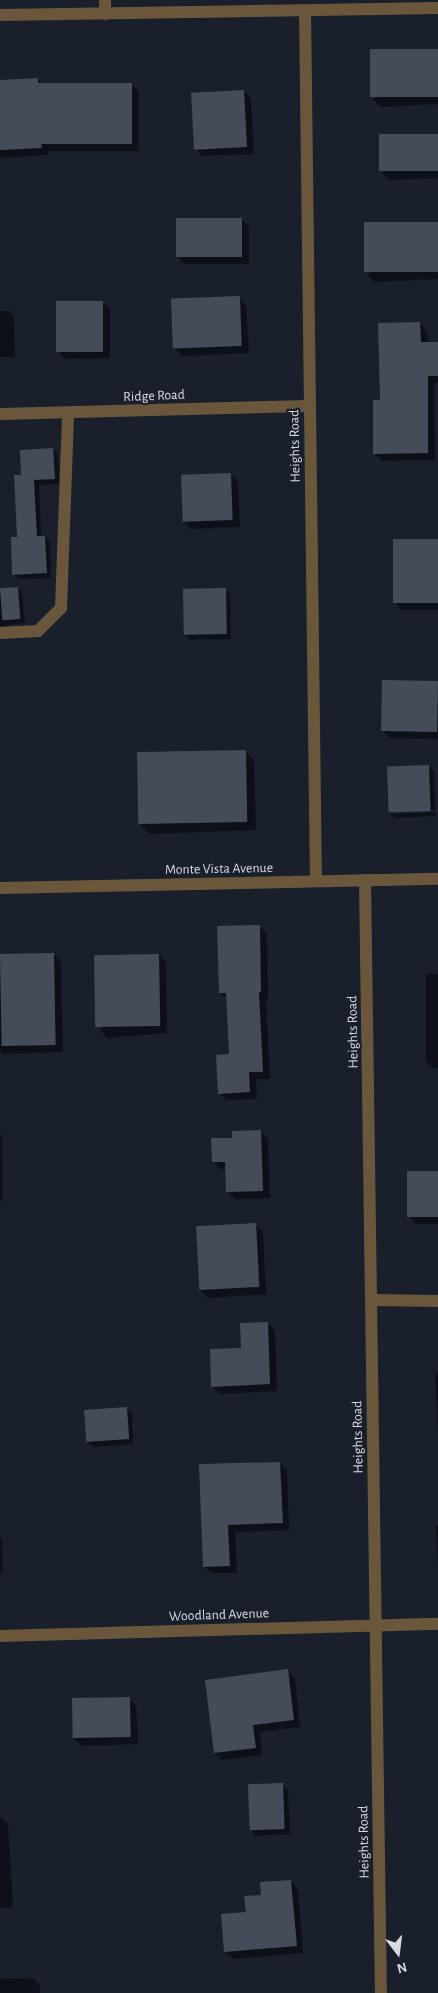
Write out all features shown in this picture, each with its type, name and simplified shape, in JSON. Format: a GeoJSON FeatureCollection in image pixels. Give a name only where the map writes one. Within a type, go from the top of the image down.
{"type":"FeatureCollection","features":[{"type":"Feature","properties":{"kind":"street"},"geometry":{"type":"LineString","coordinates":[[105,0],[105,14]]}},
{"type":"Feature","properties":{"kind":"street"},"geometry":{"type":"LineString","coordinates":[[0,15],[438,8]]}},
{"type":"Feature","properties":{"kind":"street","name":"Heights Road"},"geometry":{"type":"LineString","coordinates":[[305,10],[316,882]]}},
{"type":"Feature","properties":{"kind":"street","name":"Ridge Road"},"geometry":{"type":"LineString","coordinates":[[0,414],[68,414],[310,406]]}},
{"type":"Feature","properties":{"kind":"street"},"geometry":{"type":"LineString","coordinates":[[0,633],[38,631],[61,608],[68,414]]}},
{"type":"Feature","properties":{"kind":"street","name":"Monte Vista Avenue"},"geometry":{"type":"LineString","coordinates":[[0,888],[438,879]]}},
{"type":"Feature","properties":{"kind":"street","name":"Heights Road"},"geometry":{"type":"LineString","coordinates":[[365,880],[381,1993]]}},
{"type":"Feature","properties":{"kind":"street"},"geometry":{"type":"LineString","coordinates":[[371,1300],[438,1301]]}},
{"type":"Feature","properties":{"kind":"street","name":"Woodland Avenue"},"geometry":{"type":"LineString","coordinates":[[0,1636],[438,1624]]}},
{"type":"Feature","properties":{"kind":"building"},"geometry":{"type":"Polygon","coordinates":[[[370,49],[438,49],[438,97],[370,97],[370,49]]]}},
{"type":"Feature","properties":{"kind":"building"},"geometry":{"type":"Polygon","coordinates":[[[38,78],[38,83],[132,83],[132,144],[41,144],[42,148],[0,150],[0,80],[38,78]]]}},
{"type":"Feature","properties":{"kind":"building"},"geometry":{"type":"Polygon","coordinates":[[[244,90],[247,147],[194,150],[191,93],[244,90]]]}},
{"type":"Feature","properties":{"kind":"building"},"geometry":{"type":"Polygon","coordinates":[[[379,134],[438,134],[438,171],[379,171],[379,134]]]}},
{"type":"Feature","properties":{"kind":"building"},"geometry":{"type":"Polygon","coordinates":[[[176,218],[242,218],[242,257],[176,257],[176,218]]]}},
{"type":"Feature","properties":{"kind":"building"},"geometry":{"type":"Polygon","coordinates":[[[364,222],[438,222],[438,272],[364,272],[364,222]]]}},
{"type":"Feature","properties":{"kind":"building"},"geometry":{"type":"Polygon","coordinates":[[[240,296],[242,346],[173,348],[171,298],[240,296]]]}},
{"type":"Feature","properties":{"kind":"building"},"geometry":{"type":"Polygon","coordinates":[[[56,301],[103,301],[103,352],[56,352],[56,301]]]}},
{"type":"Feature","properties":{"kind":"building"},"geometry":{"type":"Polygon","coordinates":[[[420,322],[421,342],[438,342],[438,376],[428,376],[428,453],[373,454],[373,400],[380,400],[378,323],[420,322]]]}},
{"type":"Feature","properties":{"kind":"building"},"geometry":{"type":"Polygon","coordinates":[[[53,448],[55,479],[34,480],[37,536],[45,536],[47,573],[12,575],[11,537],[17,537],[14,475],[21,475],[20,450],[53,448]]]}},
{"type":"Feature","properties":{"kind":"building"},"geometry":{"type":"Polygon","coordinates":[[[231,473],[233,520],[183,522],[181,475],[231,473]]]}},
{"type":"Feature","properties":{"kind":"building"},"geometry":{"type":"Polygon","coordinates":[[[393,539],[438,539],[438,603],[393,603],[393,539]]]}},
{"type":"Feature","properties":{"kind":"building"},"geometry":{"type":"Polygon","coordinates":[[[18,587],[20,619],[2,620],[0,588],[18,587]]]}},
{"type":"Feature","properties":{"kind":"building"},"geometry":{"type":"Polygon","coordinates":[[[226,588],[227,634],[184,635],[183,589],[226,588]]]}},
{"type":"Feature","properties":{"kind":"building"},"geometry":{"type":"Polygon","coordinates":[[[382,680],[438,681],[437,732],[381,731],[382,680]]]}},
{"type":"Feature","properties":{"kind":"building"},"geometry":{"type":"Polygon","coordinates":[[[246,750],[247,822],[138,824],[137,752],[246,750]]]}},
{"type":"Feature","properties":{"kind":"building"},"geometry":{"type":"Polygon","coordinates":[[[429,765],[431,811],[389,812],[387,766],[429,765]]]}},
{"type":"Feature","properties":{"kind":"building"},"geometry":{"type":"Polygon","coordinates":[[[260,925],[261,992],[259,992],[263,1072],[249,1072],[250,1092],[218,1094],[216,1055],[229,1054],[226,993],[219,993],[217,926],[260,925]]]}},
{"type":"Feature","properties":{"kind":"building"},"geometry":{"type":"Polygon","coordinates":[[[54,953],[56,1045],[2,1046],[0,954],[54,953]]]}},
{"type":"Feature","properties":{"kind":"building"},"geometry":{"type":"Polygon","coordinates":[[[159,954],[160,1026],[95,1027],[94,955],[159,954]]]}},
{"type":"Feature","properties":{"kind":"building"},"geometry":{"type":"Polygon","coordinates":[[[261,1130],[263,1191],[226,1192],[225,1162],[212,1162],[211,1138],[232,1138],[232,1131],[261,1130]]]}},
{"type":"Feature","properties":{"kind":"building"},"geometry":{"type":"Polygon","coordinates":[[[407,1171],[438,1171],[438,1217],[407,1217],[407,1171]]]}},
{"type":"Feature","properties":{"kind":"building"},"geometry":{"type":"Polygon","coordinates":[[[256,1223],[259,1287],[199,1290],[196,1226],[256,1223]]]}},
{"type":"Feature","properties":{"kind":"building"},"geometry":{"type":"Polygon","coordinates":[[[268,1322],[270,1384],[211,1387],[210,1349],[241,1348],[240,1323],[268,1322]]]}},
{"type":"Feature","properties":{"kind":"building"},"geometry":{"type":"Polygon","coordinates":[[[127,1407],[129,1439],[86,1442],[84,1410],[127,1407]]]}},
{"type":"Feature","properties":{"kind":"building"},"geometry":{"type":"Polygon","coordinates":[[[280,1462],[283,1523],[228,1525],[230,1566],[203,1567],[199,1464],[280,1462]]]}},
{"type":"Feature","properties":{"kind":"building"},"geometry":{"type":"Polygon","coordinates":[[[288,1669],[294,1720],[253,1725],[256,1748],[214,1753],[205,1680],[288,1669]]]}},
{"type":"Feature","properties":{"kind":"building"},"geometry":{"type":"Polygon","coordinates":[[[130,1697],[131,1737],[73,1738],[72,1698],[130,1697]]]}},
{"type":"Feature","properties":{"kind":"building"},"geometry":{"type":"Polygon","coordinates":[[[283,1783],[285,1829],[250,1830],[248,1784],[283,1783]]]}},
{"type":"Feature","properties":{"kind":"building"},"geometry":{"type":"Polygon","coordinates":[[[291,1880],[297,1946],[224,1952],[221,1914],[246,1912],[244,1896],[261,1895],[260,1882],[291,1880]]]}}]}
